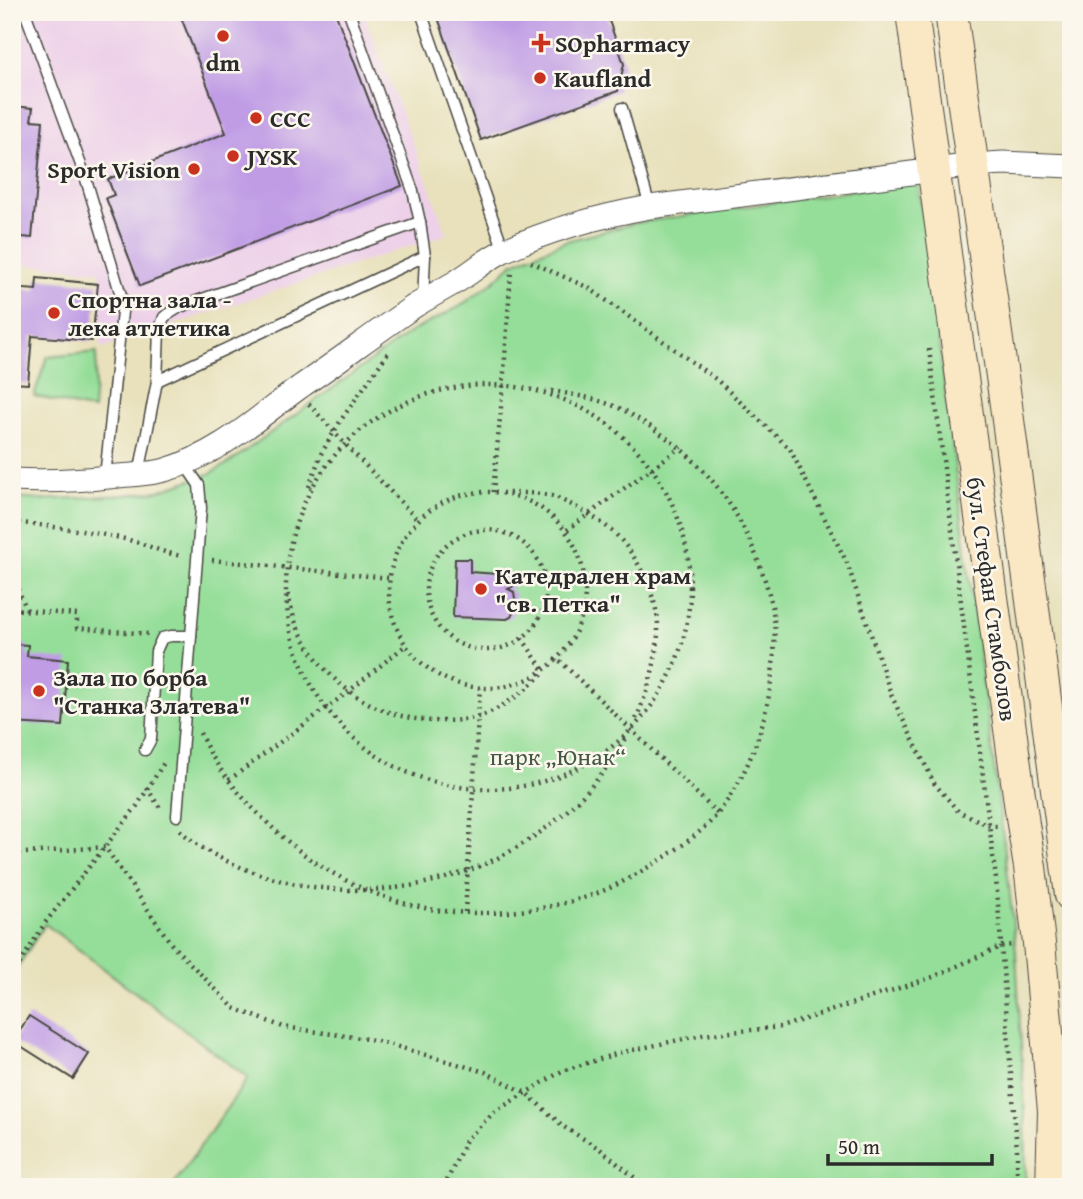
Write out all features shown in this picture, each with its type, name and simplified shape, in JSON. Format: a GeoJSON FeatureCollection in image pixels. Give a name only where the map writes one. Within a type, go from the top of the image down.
{"type":"FeatureCollection","features":[{"type":"Feature","properties":{"kind":"main road","name":"бул. Стефан Стамболов"},"geometry":{"type":"LineString","coordinates":[[912,12],[1030,867],[1054,1111],[1052,1187]]}},
{"type":"Feature","properties":{"kind":"main road","name":"бул. Стефан Стамболов"},"geometry":{"type":"LineString","coordinates":[[951,12],[1070,878]]}},
{"type":"Feature","properties":{"kind":"street"},"geometry":{"type":"LineString","coordinates":[[12,480],[36,481],[139,474],[184,463],[243,432],[297,390],[486,260],[570,226],[650,207],[972,165],[1003,163],[1071,166]]}},
{"type":"Feature","properties":{"kind":"street"},"geometry":{"type":"LineString","coordinates":[[1030,867],[1070,878]]}},
{"type":"Feature","properties":{"kind":"lane"},"geometry":{"type":"LineString","coordinates":[[25,12],[85,176],[122,302],[105,477]]}},
{"type":"Feature","properties":{"kind":"lane"},"geometry":{"type":"LineString","coordinates":[[349,12],[413,191],[425,256],[423,301]]}},
{"type":"Feature","properties":{"kind":"lane"},"geometry":{"type":"LineString","coordinates":[[421,12],[504,251]]}},
{"type":"Feature","properties":{"kind":"lane"},"geometry":{"type":"LineString","coordinates":[[622,108],[650,207]]}},
{"type":"Feature","properties":{"kind":"lane"},"geometry":{"type":"LineString","coordinates":[[139,474],[157,381],[159,331],[164,317],[180,307],[420,222]]}},
{"type":"Feature","properties":{"kind":"lane"},"geometry":{"type":"LineString","coordinates":[[157,381],[425,256]]}},
{"type":"Feature","properties":{"kind":"lane"},"geometry":{"type":"LineString","coordinates":[[175,820],[201,519],[199,485],[184,463]]}},
{"type":"Feature","properties":{"kind":"lane"},"geometry":{"type":"LineString","coordinates":[[145,750],[151,739],[156,651],[162,638],[191,636]]}},
{"type":"Feature","properties":{"kind":"path"},"geometry":{"type":"LineString","coordinates":[[493,492],[511,272],[504,251]]}},
{"type":"Feature","properties":{"kind":"path"},"geometry":{"type":"LineString","coordinates":[[504,251],[590,288],[717,380],[790,449],[847,563],[892,697],[934,783],[958,811],[990,826],[1023,824]]}},
{"type":"Feature","properties":{"kind":"path"},"geometry":{"type":"LineString","coordinates":[[927,336],[996,879],[1017,1150],[1017,1187]]}},
{"type":"Feature","properties":{"kind":"path"},"geometry":{"type":"LineString","coordinates":[[393,345],[321,454],[292,534],[286,568],[286,611],[299,662],[311,686],[342,727],[360,744],[391,764],[425,779],[474,789],[523,786],[558,776],[592,760],[631,730],[644,703],[657,645],[657,615],[648,583],[631,554],[612,530],[589,514],[555,497],[493,492],[460,495],[438,505],[418,520],[400,543],[388,578],[391,609],[399,634],[421,662],[440,676],[481,688],[505,687],[525,681],[544,671],[556,659]]}},
{"type":"Feature","properties":{"kind":"path"},"geometry":{"type":"LineString","coordinates":[[186,700],[203,740],[229,779],[255,811],[292,846],[338,877],[388,898],[434,909],[486,914],[544,908],[594,895],[637,875],[681,847],[718,814],[741,776],[760,735],[769,701],[774,655],[772,608],[757,554],[720,489],[681,447],[655,429],[616,406],[589,397],[534,388],[476,385],[452,388],[405,402],[363,427],[329,461],[304,500]]}},
{"type":"Feature","properties":{"kind":"path"},"geometry":{"type":"LineString","coordinates":[[175,820],[188,838],[217,857],[268,877],[311,887],[352,891],[404,888],[468,870],[524,844],[554,822],[604,772],[672,672],[687,626],[690,602],[688,555],[683,531],[664,488],[627,440],[599,418],[578,406],[534,388]]}},
{"type":"Feature","properties":{"kind":"path"},"geometry":{"type":"LineString","coordinates":[[297,390],[418,520]]}},
{"type":"Feature","properties":{"kind":"path"},"geometry":{"type":"LineString","coordinates":[[567,530],[681,447]]}},
{"type":"Feature","properties":{"kind":"path"},"geometry":{"type":"LineString","coordinates":[[285,584],[298,629],[331,676],[348,692],[386,712],[416,720],[448,721],[478,717],[506,704],[531,685],[570,644],[578,629],[586,598],[583,565],[567,530],[533,503],[502,493]]}},
{"type":"Feature","properties":{"kind":"path"},"geometry":{"type":"LineString","coordinates":[[12,522],[103,534],[144,544],[169,554],[197,559],[388,578]]}},
{"type":"Feature","properties":{"kind":"path"},"geometry":{"type":"LineString","coordinates":[[484,530],[503,532],[521,541],[535,555],[544,573],[547,592],[542,612],[533,629],[522,638],[499,649],[479,650],[459,645],[443,633],[431,617],[425,598],[426,578],[433,559],[447,544],[464,533],[484,530]]}},
{"type":"Feature","properties":{"kind":"path"},"geometry":{"type":"LineString","coordinates":[[12,576],[27,610]]}},
{"type":"Feature","properties":{"kind":"path"},"geometry":{"type":"LineString","coordinates":[[12,609],[77,615],[78,628],[171,636]]}},
{"type":"Feature","properties":{"kind":"path"},"geometry":{"type":"LineString","coordinates":[[522,638],[544,671]]}},
{"type":"Feature","properties":{"kind":"path"},"geometry":{"type":"LineString","coordinates":[[229,779],[348,692],[406,645]]}},
{"type":"Feature","properties":{"kind":"path"},"geometry":{"type":"LineString","coordinates":[[556,659],[718,814]]}},
{"type":"Feature","properties":{"kind":"path"},"geometry":{"type":"LineString","coordinates":[[465,912],[481,688]]}},
{"type":"Feature","properties":{"kind":"path"},"geometry":{"type":"LineString","coordinates":[[12,976],[45,923],[137,806],[184,731]]}},
{"type":"Feature","properties":{"kind":"path"},"geometry":{"type":"LineString","coordinates":[[147,788],[165,815]]}},
{"type":"Feature","properties":{"kind":"path"},"geometry":{"type":"LineString","coordinates":[[12,855],[105,847]]}},
{"type":"Feature","properties":{"kind":"path"},"geometry":{"type":"LineString","coordinates":[[105,847],[172,945],[234,1007],[283,1027],[374,1040],[485,1072],[526,1093],[564,1127],[600,1149],[646,1187]]}},
{"type":"Feature","properties":{"kind":"path"},"geometry":{"type":"LineString","coordinates":[[444,1187],[466,1140],[494,1112],[562,1071],[619,1053],[702,1035],[781,1027],[933,977],[1002,946],[1039,943]]}},
{"type":"Feature","properties":{"kind":"shaded area"},"geometry":{"type":"Polygon","coordinates":[[[12,12],[363,12],[447,234],[101,348],[100,271],[12,263],[12,12]]]}},
{"type":"Feature","properties":{"kind":"green space","name":"парк „Юнак“"},"geometry":{"type":"Polygon","coordinates":[[[918,181],[1007,867],[1016,952],[1026,1187],[172,1187],[248,1078],[45,924],[12,976],[12,498],[42,500],[126,495],[158,491],[209,474],[227,464],[412,331],[459,307],[513,263],[566,241],[636,223],[918,181]]]}},
{"type":"Feature","properties":{"kind":"green space"},"geometry":{"type":"Polygon","coordinates":[[[97,352],[93,410],[34,396],[47,357],[97,352]]]}},
{"type":"Feature","properties":{"kind":"building"},"geometry":{"type":"Polygon","coordinates":[[[179,12],[335,12],[402,186],[140,286],[106,198],[114,195],[108,179],[226,133],[179,12]]]}},
{"type":"Feature","properties":{"kind":"building","name":"Kaufland"},"geometry":{"type":"Polygon","coordinates":[[[436,12],[606,12],[624,64],[618,91],[481,140],[436,12]]]}},
{"type":"Feature","properties":{"kind":"building"},"geometry":{"type":"Polygon","coordinates":[[[12,106],[33,108],[31,120],[43,121],[32,238],[12,236],[12,106]]]}},
{"type":"Feature","properties":{"kind":"building","name":"Спортна зала - лека атлетика"},"geometry":{"type":"Polygon","coordinates":[[[37,278],[98,284],[92,341],[32,336],[28,384],[12,383],[12,288],[36,290],[37,278]]]}},
{"type":"Feature","properties":{"kind":"building","name":"Катедрален храм \"св. Петка\""},"geometry":{"type":"Polygon","coordinates":[[[455,559],[470,559],[470,572],[512,575],[515,584],[508,589],[514,592],[515,599],[506,604],[512,608],[511,617],[453,617],[455,559]]]}},
{"type":"Feature","properties":{"kind":"building","name":"Зала по борба \"Станка Златева\""},"geometry":{"type":"Polygon","coordinates":[[[12,644],[28,645],[27,656],[68,660],[63,726],[12,723],[12,644]]]}},
{"type":"Feature","properties":{"kind":"building"},"geometry":{"type":"Polygon","coordinates":[[[29,1016],[89,1054],[73,1079],[13,1041],[29,1016]]]}},
{"type":"Feature","properties":{"kind":"place","name":"dm"},"geometry":{"type":"Point","coordinates":[223,36]}},
{"type":"Feature","properties":{"kind":"place","name":"SOpharmacy"},"geometry":{"type":"Point","coordinates":[541,43]}},
{"type":"Feature","properties":{"kind":"place","name":"Kaufland"},"geometry":{"type":"Point","coordinates":[540,78]}},
{"type":"Feature","properties":{"kind":"place","name":"CCC"},"geometry":{"type":"Point","coordinates":[256,118]}},
{"type":"Feature","properties":{"kind":"place","name":"JYSK"},"geometry":{"type":"Point","coordinates":[233,156]}},
{"type":"Feature","properties":{"kind":"place","name":"Sport Vision"},"geometry":{"type":"Point","coordinates":[194,169]}},
{"type":"Feature","properties":{"kind":"place","name":"Спортна зала - лека атлетика"},"geometry":{"type":"Point","coordinates":[54,313]}},
{"type":"Feature","properties":{"kind":"place","name":"Катедрален храм \"св. Петка\""},"geometry":{"type":"Point","coordinates":[481,589]}},
{"type":"Feature","properties":{"kind":"place","name":"Зала по борба \"Станка Златева\""},"geometry":{"type":"Point","coordinates":[39,691]}}]}
